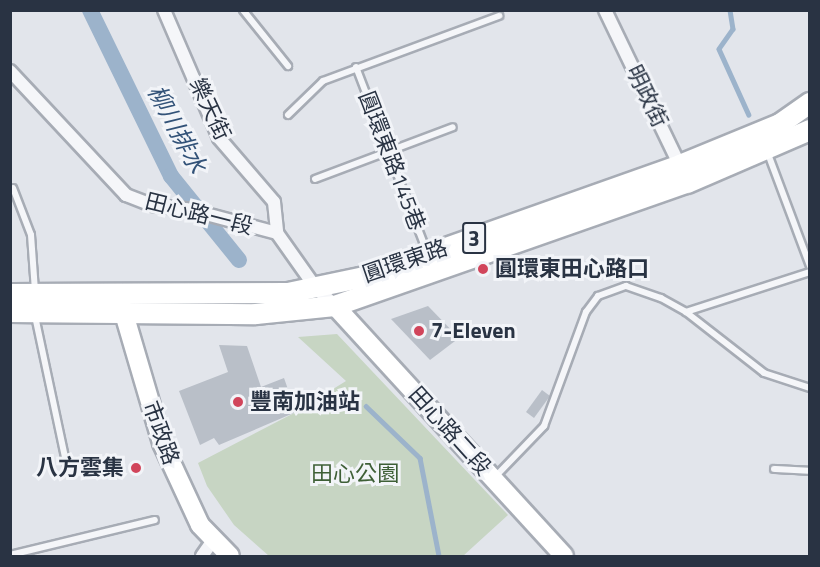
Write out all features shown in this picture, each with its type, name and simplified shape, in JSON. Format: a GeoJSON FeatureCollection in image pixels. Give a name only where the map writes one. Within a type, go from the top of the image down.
{"type":"FeatureCollection","features":[{"type":"Feature","properties":{"kind":"main road","name":"圓環東路"},"geometry":{"type":"LineString","coordinates":[[10,294],[35,304],[122,315],[256,314],[335,306],[684,174],[780,124],[810,103]]}},
{"type":"Feature","properties":{"kind":"main road","name":"圓環東路"},"geometry":{"type":"LineString","coordinates":[[10,312],[35,304],[119,295],[288,292],[316,288],[364,277],[428,254],[684,174],[767,151],[810,130]]}},
{"type":"Feature","properties":{"kind":"street","name":"樂天街"},"geometry":{"type":"LineString","coordinates":[[164,10],[219,138],[274,202],[277,233]]}},
{"type":"Feature","properties":{"kind":"street","name":"明政街"},"geometry":{"type":"LineString","coordinates":[[605,10],[684,174]]}},
{"type":"Feature","properties":{"kind":"street","name":"田心路一段"},"geometry":{"type":"LineString","coordinates":[[10,71],[126,195],[152,206],[191,210],[277,233],[316,288],[335,306]]}},
{"type":"Feature","properties":{"kind":"street","name":"市政路"},"geometry":{"type":"LineString","coordinates":[[119,295],[122,315],[162,443],[192,511],[213,540],[230,556]]}},
{"type":"Feature","properties":{"kind":"street","name":"田心路二段"},"geometry":{"type":"LineString","coordinates":[[335,306],[564,556]]}},
{"type":"Feature","properties":{"kind":"street"},"geometry":{"type":"LineString","coordinates":[[202,556],[213,540]]}},
{"type":"Feature","properties":{"kind":"lane"},"geometry":{"type":"LineString","coordinates":[[243,10],[288,66]]}},
{"type":"Feature","properties":{"kind":"lane"},"geometry":{"type":"LineString","coordinates":[[288,115],[323,81],[499,16]]}},
{"type":"Feature","properties":{"kind":"lane","name":"圓環東路145巷"},"geometry":{"type":"LineString","coordinates":[[356,67],[428,254]]}},
{"type":"Feature","properties":{"kind":"lane"},"geometry":{"type":"LineString","coordinates":[[315,179],[453,127]]}},
{"type":"Feature","properties":{"kind":"lane"},"geometry":{"type":"LineString","coordinates":[[767,151],[810,266]]}},
{"type":"Feature","properties":{"kind":"lane"},"geometry":{"type":"LineString","coordinates":[[13,188],[31,235],[35,304],[68,471]]}},
{"type":"Feature","properties":{"kind":"lane"},"geometry":{"type":"LineString","coordinates":[[686,312],[810,272]]}},
{"type":"Feature","properties":{"kind":"lane"},"geometry":{"type":"LineString","coordinates":[[494,479],[544,426],[586,312],[598,296],[626,286],[686,312],[764,373],[810,388]]}},
{"type":"Feature","properties":{"kind":"lane"},"geometry":{"type":"LineString","coordinates":[[774,469],[810,471]]}},
{"type":"Feature","properties":{"kind":"lane"},"geometry":{"type":"LineString","coordinates":[[10,555],[155,520]]}},
{"type":"Feature","properties":{"kind":"green space","name":"田心公園"},"geometry":{"type":"Polygon","coordinates":[[[337,334],[508,515],[463,556],[269,556],[234,525],[207,486],[198,463],[296,412],[346,381],[298,337],[337,334]]]}},
{"type":"Feature","properties":{"kind":"building"},"geometry":{"type":"Polygon","coordinates":[[[428,306],[459,338],[430,360],[391,319],[428,306]]]}},
{"type":"Feature","properties":{"kind":"building","name":"豐南加油站"},"geometry":{"type":"Polygon","coordinates":[[[219,345],[247,346],[261,387],[284,378],[296,412],[219,445],[214,438],[200,445],[179,391],[228,372],[219,345]]]}},
{"type":"Feature","properties":{"kind":"building"},"geometry":{"type":"Polygon","coordinates":[[[542,390],[550,396],[534,418],[526,412],[542,390]]]}},
{"type":"Feature","properties":{"kind":"waterway","name":"柳川排水"},"geometry":{"type":"LineString","coordinates":[[90,10],[171,176],[239,260]]}},
{"type":"Feature","properties":{"kind":"waterway"},"geometry":{"type":"LineString","coordinates":[[730,10],[733,29],[719,49],[749,115]]}},
{"type":"Feature","properties":{"kind":"waterway","name":"柳川排水"},"geometry":{"type":"LineString","coordinates":[[366,406],[420,458],[439,556]]}},
{"type":"Feature","properties":{"kind":"place","name":"圓環東田心路口"},"geometry":{"type":"Point","coordinates":[483,269]}},
{"type":"Feature","properties":{"kind":"place","name":"7-Eleven"},"geometry":{"type":"Point","coordinates":[419,331]}},
{"type":"Feature","properties":{"kind":"place","name":"豐南加油站"},"geometry":{"type":"Point","coordinates":[238,402]}},
{"type":"Feature","properties":{"kind":"place","name":"八方雲集"},"geometry":{"type":"Point","coordinates":[136,468]}}]}
